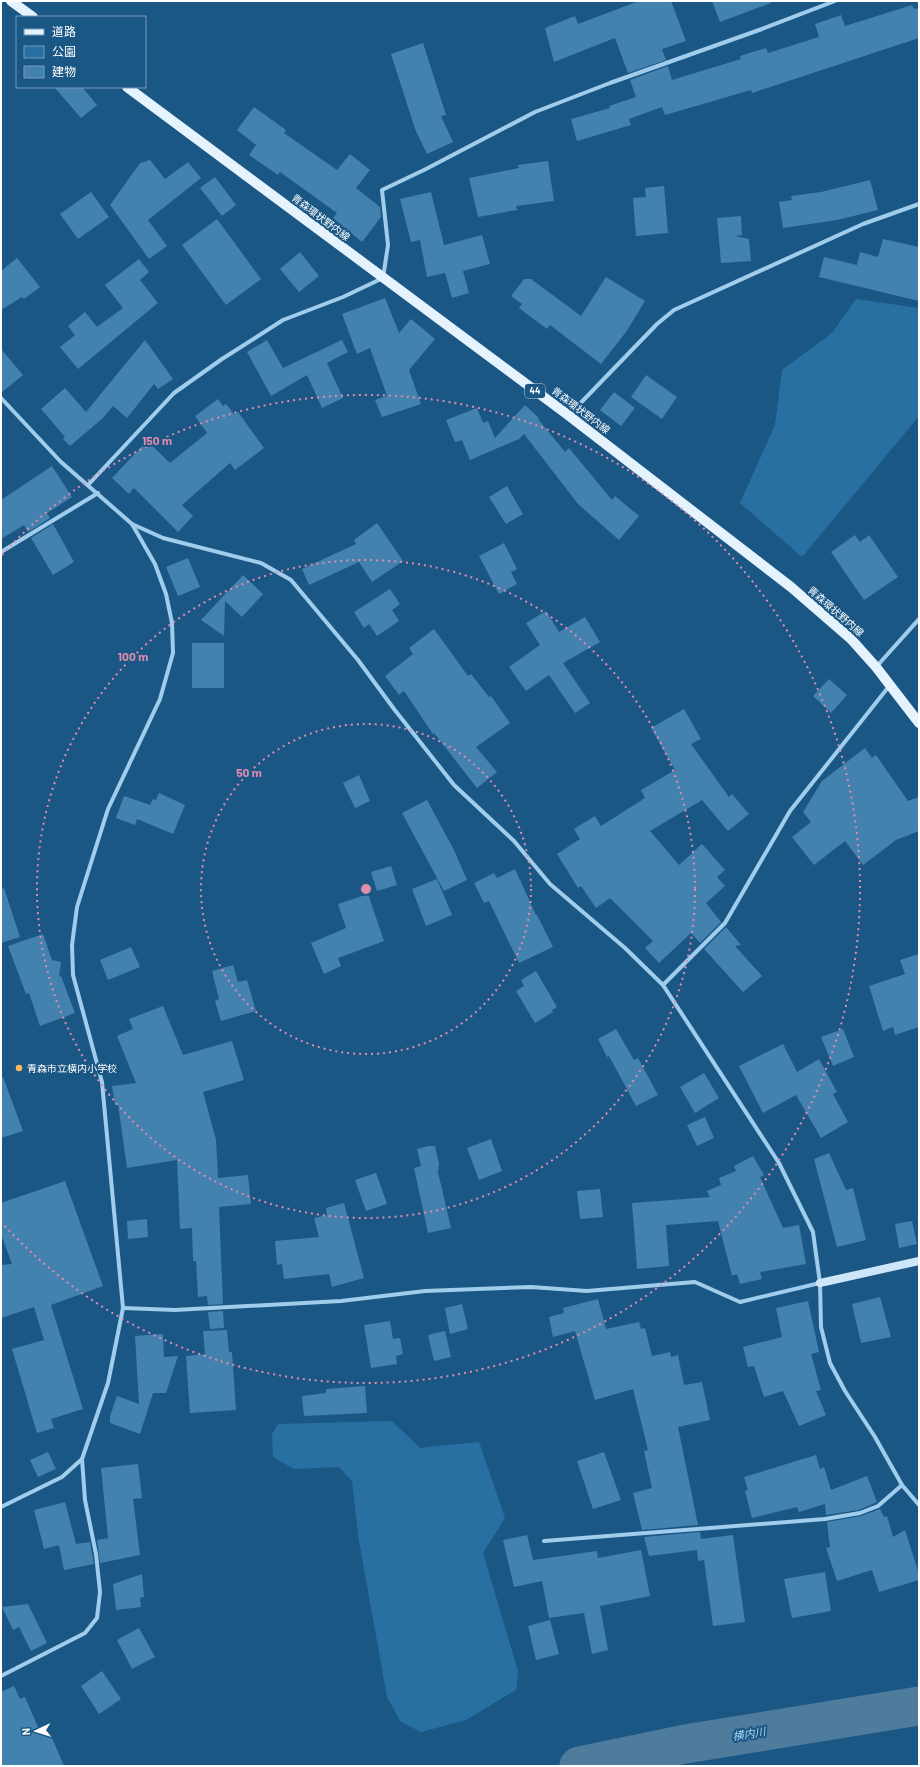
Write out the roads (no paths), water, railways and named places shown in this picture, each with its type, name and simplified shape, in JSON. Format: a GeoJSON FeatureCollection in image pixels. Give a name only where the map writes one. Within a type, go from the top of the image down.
{"type":"FeatureCollection","features":[{"type":"Feature","properties":{"kind":"main road"},"geometry":{"type":"LineString","coordinates":[[11,1],[32,16]]}},
{"type":"Feature","properties":{"kind":"main road","name":"青森環状野内線"},"geometry":{"type":"LineString","coordinates":[[128,88],[568,415],[790,588],[851,640],[876,667],[919,723]]}},
{"type":"Feature","properties":{"kind":"street"},"geometry":{"type":"LineString","coordinates":[[88,485],[174,393],[222,358],[283,320],[344,297],[383,278],[388,245],[382,190],[426,169],[535,112],[835,1]]}},
{"type":"Feature","properties":{"kind":"street"},"geometry":{"type":"LineString","coordinates":[[568,415],[657,324],[674,310],[863,224],[919,204]]}},
{"type":"Feature","properties":{"kind":"street"},"geometry":{"type":"LineString","coordinates":[[1,398],[61,462],[132,524],[155,564],[166,594],[172,624],[173,653],[160,699],[108,809],[77,907],[72,945],[73,975],[102,1082],[123,1308],[108,1382],[82,1459],[85,1500],[96,1554],[100,1592],[97,1618],[85,1633],[1,1676]]}},
{"type":"Feature","properties":{"kind":"street"},"geometry":{"type":"LineString","coordinates":[[1,552],[98,493]]}},
{"type":"Feature","properties":{"kind":"street"},"geometry":{"type":"LineString","coordinates":[[132,524],[163,538],[261,563],[291,580],[358,660],[394,709],[454,785],[514,841],[550,884],[625,948],[663,985],[779,1163],[812,1232],[820,1283],[821,1327],[830,1363],[845,1391],[875,1437],[902,1485],[919,1504]]}},
{"type":"Feature","properties":{"kind":"street"},"geometry":{"type":"LineString","coordinates":[[876,667],[919,619]]}},
{"type":"Feature","properties":{"kind":"street"},"geometry":{"type":"LineString","coordinates":[[663,985],[725,923],[790,811],[890,685]]}},
{"type":"Feature","properties":{"kind":"street"},"geometry":{"type":"LineString","coordinates":[[123,1308],[175,1310],[341,1301],[425,1291],[531,1287],[587,1291],[695,1282],[740,1302],[919,1261]]}},
{"type":"Feature","properties":{"kind":"street"},"geometry":{"type":"LineString","coordinates":[[1,1507],[62,1477],[82,1459]]}},
{"type":"Feature","properties":{"kind":"street"},"geometry":{"type":"LineString","coordinates":[[544,1541],[825,1519],[860,1513],[878,1506],[902,1485]]}},
{"type":"Feature","properties":{"kind":"waterway","name":"横内川"},"geometry":{"type":"LineString","coordinates":[[579,1766],[685,1744],[919,1706]]}},
{"type":"Feature","properties":{"kind":"place","name":"青森市立横内小学校"},"geometry":{"type":"Point","coordinates":[19,1068]}}]}
